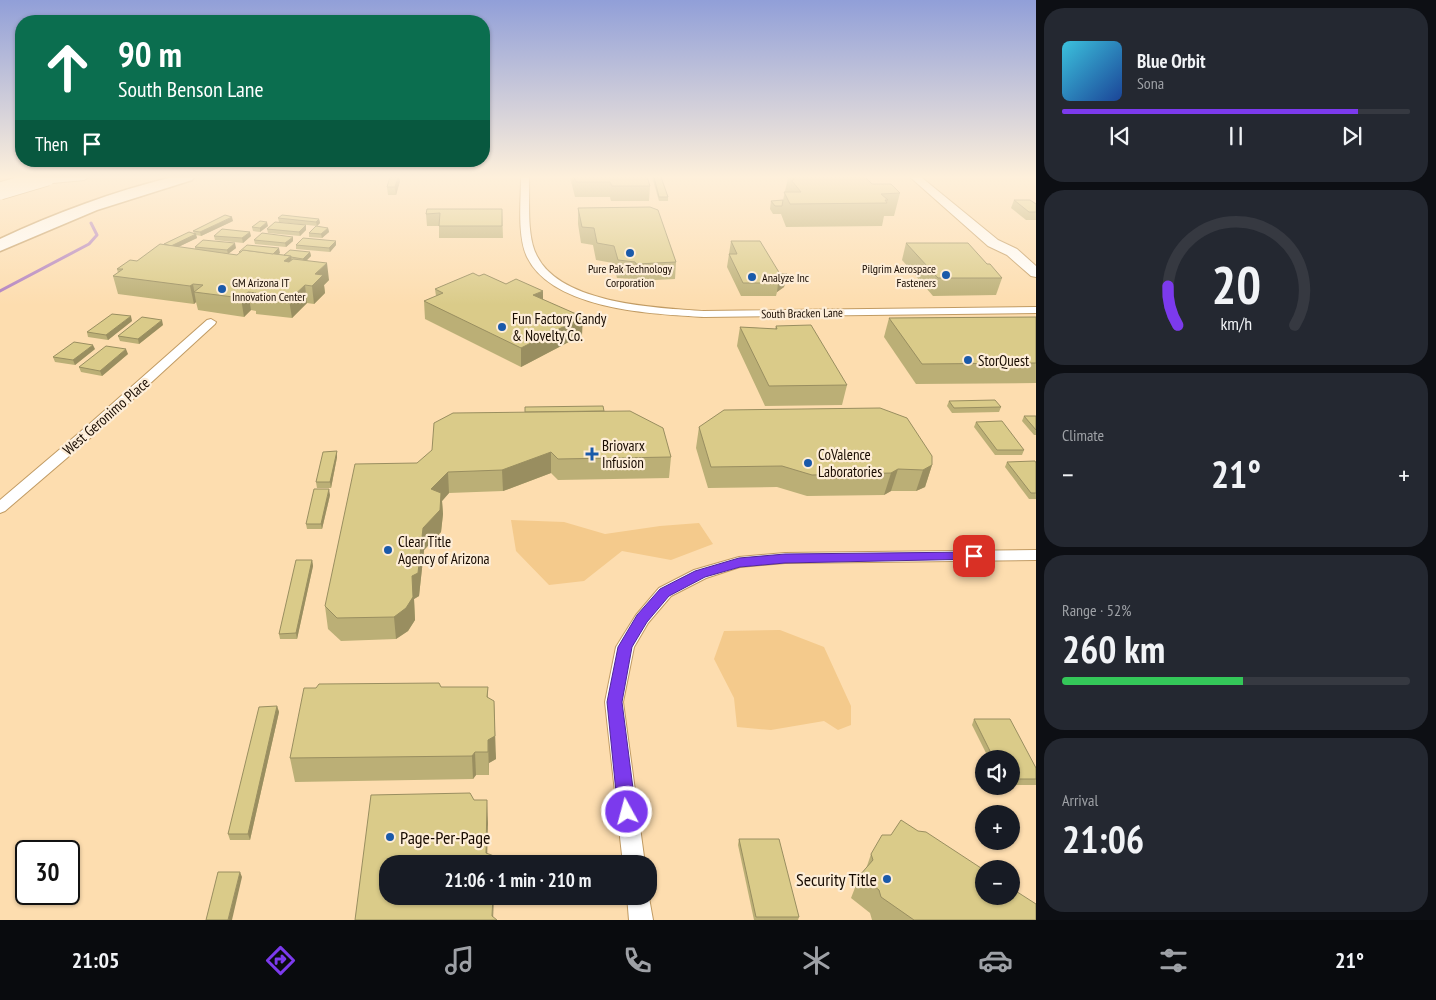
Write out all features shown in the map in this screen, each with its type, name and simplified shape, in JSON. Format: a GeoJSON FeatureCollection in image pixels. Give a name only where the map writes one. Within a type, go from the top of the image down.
{"type":"FeatureCollection","features":[{"type":"Feature","properties":{"kind":"highway"},"geometry":{"type":"LineString","coordinates":[[0,246],[59,220]]}},
{"type":"Feature","properties":{"kind":"street","name":"South Bracken Lane"},"geometry":{"type":"LineString","coordinates":[[528,220],[531,255],[544,273],[571,291],[613,304],[657,311],[704,314],[1036,310]]}},
{"type":"Feature","properties":{"kind":"street"},"geometry":{"type":"LineString","coordinates":[[981,220],[1011,242],[1012,252],[1036,273]]}},
{"type":"Feature","properties":{"kind":"street","name":"West Geronimo Place"},"geometry":{"type":"LineString","coordinates":[[0,508],[91,430],[211,322]]}},
{"type":"Feature","properties":{"kind":"street"},"geometry":{"type":"LineString","coordinates":[[633,855],[614,702],[625,647],[642,619],[665,592],[700,574],[739,562],[785,558],[1036,555]]}},
{"type":"Feature","properties":{"kind":"street"},"geometry":{"type":"LineString","coordinates":[[639,905],[641,920]]}},
{"type":"Feature","properties":{"kind":"shaded area"},"geometry":{"type":"Polygon","coordinates":[[[511,520],[564,522],[605,534],[660,526],[699,523],[713,544],[671,560],[622,551],[584,581],[549,585],[516,551],[511,520]]]}},
{"type":"Feature","properties":{"kind":"shaded area"},"geometry":{"type":"Polygon","coordinates":[[[780,630],[824,647],[851,706],[851,725],[838,730],[824,721],[771,730],[737,727],[734,698],[714,659],[724,631],[780,630]]]}},
{"type":"Feature","properties":{"kind":"building"},"geometry":{"type":"Polygon","coordinates":[[[215,220],[226,220],[200,232],[193,231],[215,220]]]}},
{"type":"Feature","properties":{"kind":"building"},"geometry":{"type":"Polygon","coordinates":[[[296,220],[318,220],[316,222],[296,220]]]}},
{"type":"Feature","properties":{"kind":"building"},"geometry":{"type":"Polygon","coordinates":[[[439,220],[502,220],[502,226],[439,226],[439,220]]]}},
{"type":"Feature","properties":{"kind":"building"},"geometry":{"type":"Polygon","coordinates":[[[581,220],[661,220],[676,262],[636,264],[635,262],[618,260],[614,246],[597,243],[594,228],[582,227],[581,220]]]}},
{"type":"Feature","properties":{"kind":"building"},"geometry":{"type":"Polygon","coordinates":[[[260,221],[267,222],[260,228],[252,227],[260,221]]]}},
{"type":"Feature","properties":{"kind":"building"},"geometry":{"type":"Polygon","coordinates":[[[275,222],[306,225],[299,232],[267,229],[275,222]]]}},
{"type":"Feature","properties":{"kind":"building"},"geometry":{"type":"Polygon","coordinates":[[[316,226],[328,228],[321,234],[309,233],[316,226]]]}},
{"type":"Feature","properties":{"kind":"building"},"geometry":{"type":"Polygon","coordinates":[[[222,229],[250,232],[242,238],[214,236],[222,229]]]}},
{"type":"Feature","properties":{"kind":"building"},"geometry":{"type":"Polygon","coordinates":[[[189,232],[196,234],[171,246],[164,244],[189,232]]]}},
{"type":"Feature","properties":{"kind":"building"},"geometry":{"type":"Polygon","coordinates":[[[262,233],[293,237],[285,243],[254,240],[262,233]]]}},
{"type":"Feature","properties":{"kind":"building"},"geometry":{"type":"Polygon","coordinates":[[[303,238],[336,241],[329,248],[296,245],[303,238]]]}},
{"type":"Feature","properties":{"kind":"building"},"geometry":{"type":"Polygon","coordinates":[[[203,240],[235,243],[227,250],[195,247],[203,240]]]}},
{"type":"Feature","properties":{"kind":"building"},"geometry":{"type":"Polygon","coordinates":[[[731,241],[760,241],[780,274],[787,274],[775,281],[778,283],[743,283],[729,254],[737,254],[731,241]]]}},
{"type":"Feature","properties":{"kind":"building"},"geometry":{"type":"Polygon","coordinates":[[[906,243],[968,243],[1002,278],[938,278],[906,243]]]}},
{"type":"Feature","properties":{"kind":"building"},"geometry":{"type":"Polygon","coordinates":[[[160,244],[237,255],[243,250],[291,256],[284,261],[289,262],[293,259],[327,263],[315,274],[323,275],[312,286],[305,285],[289,300],[253,295],[256,293],[248,292],[241,298],[194,292],[203,285],[193,284],[190,286],[113,276],[123,269],[117,269],[130,260],[137,261],[160,244]]]}},
{"type":"Feature","properties":{"kind":"building"},"geometry":{"type":"Polygon","coordinates":[[[247,245],[279,248],[273,254],[243,250],[239,252],[247,245]]]}},
{"type":"Feature","properties":{"kind":"building"},"geometry":{"type":"Polygon","coordinates":[[[290,250],[310,252],[303,259],[284,255],[290,250]]]}},
{"type":"Feature","properties":{"kind":"building"},"geometry":{"type":"Polygon","coordinates":[[[473,273],[479,276],[484,274],[506,284],[516,279],[543,291],[533,295],[583,317],[521,348],[424,301],[443,293],[435,289],[473,273]]]}},
{"type":"Feature","properties":{"kind":"building"},"geometry":{"type":"Polygon","coordinates":[[[112,314],[131,316],[106,335],[87,332],[112,314]]]}},
{"type":"Feature","properties":{"kind":"building"},"geometry":{"type":"Polygon","coordinates":[[[142,317],[162,320],[138,339],[118,336],[142,317]]]}},
{"type":"Feature","properties":{"kind":"building"},"geometry":{"type":"Polygon","coordinates":[[[1036,317],[1036,363],[922,364],[889,318],[1036,317]]]}},
{"type":"Feature","properties":{"kind":"building"},"geometry":{"type":"Polygon","coordinates":[[[811,325],[847,385],[769,386],[740,327],[777,329],[776,326],[811,325]]]}},
{"type":"Feature","properties":{"kind":"building"},"geometry":{"type":"Polygon","coordinates":[[[74,342],[93,345],[73,360],[53,357],[74,342]]]}},
{"type":"Feature","properties":{"kind":"building"},"geometry":{"type":"Polygon","coordinates":[[[106,346],[126,349],[100,371],[79,367],[106,346]]]}},
{"type":"Feature","properties":{"kind":"building"},"geometry":{"type":"Polygon","coordinates":[[[995,400],[1001,407],[954,408],[949,401],[995,400]]]}},
{"type":"Feature","properties":{"kind":"building"},"geometry":{"type":"Polygon","coordinates":[[[603,406],[604,411],[525,412],[525,407],[603,406]]]}},
{"type":"Feature","properties":{"kind":"building","name":"CoValence Laboratories"},"geometry":{"type":"Polygon","coordinates":[[[880,408],[907,418],[932,456],[932,465],[923,470],[898,469],[891,473],[812,475],[782,466],[711,467],[699,427],[724,410],[880,408]]]}},
{"type":"Feature","properties":{"kind":"building"},"geometry":{"type":"Polygon","coordinates":[[[630,411],[663,428],[671,457],[558,459],[551,452],[502,470],[448,472],[431,489],[441,493],[440,510],[423,528],[418,573],[412,576],[413,597],[406,608],[394,617],[337,618],[325,606],[355,464],[417,463],[432,450],[434,423],[453,413],[630,411]]]}},
{"type":"Feature","properties":{"kind":"building"},"geometry":{"type":"Polygon","coordinates":[[[1024,416],[1036,416],[1036,430],[1024,416]]]}},
{"type":"Feature","properties":{"kind":"building"},"geometry":{"type":"Polygon","coordinates":[[[1002,421],[1024,450],[997,450],[976,422],[1002,421]]]}},
{"type":"Feature","properties":{"kind":"building"},"geometry":{"type":"Polygon","coordinates":[[[337,451],[330,482],[316,482],[323,452],[337,451]]]}},
{"type":"Feature","properties":{"kind":"building"},"geometry":{"type":"Polygon","coordinates":[[[1035,461],[1036,493],[1031,493],[1007,462],[1035,461]]]}},
{"type":"Feature","properties":{"kind":"building"},"geometry":{"type":"Polygon","coordinates":[[[314,489],[329,489],[321,524],[306,524],[314,489]]]}},
{"type":"Feature","properties":{"kind":"building"},"geometry":{"type":"Polygon","coordinates":[[[296,560],[312,560],[296,633],[279,634],[296,560]]]}},
{"type":"Feature","properties":{"kind":"building"},"geometry":{"type":"Polygon","coordinates":[[[439,683],[441,687],[488,687],[487,697],[494,701],[495,736],[488,740],[488,752],[475,752],[472,756],[290,758],[304,688],[316,688],[319,684],[439,683]]]}},
{"type":"Feature","properties":{"kind":"building"},"geometry":{"type":"Polygon","coordinates":[[[277,706],[248,834],[228,834],[259,707],[277,706]]]}},
{"type":"Feature","properties":{"kind":"building"},"geometry":{"type":"Polygon","coordinates":[[[974,719],[1010,719],[1036,768],[1036,779],[1020,779],[1020,750],[990,750],[974,719]]]}},
{"type":"Feature","properties":{"kind":"building"},"geometry":{"type":"Polygon","coordinates":[[[470,793],[474,800],[487,800],[486,853],[491,855],[379,855],[379,905],[493,905],[492,916],[497,920],[355,920],[371,795],[470,793]]]}},
{"type":"Feature","properties":{"kind":"building"},"geometry":{"type":"Polygon","coordinates":[[[901,820],[918,831],[926,832],[975,864],[975,905],[1020,905],[1020,894],[1036,904],[1036,920],[914,920],[881,897],[879,890],[860,875],[873,860],[871,854],[882,835],[891,835],[901,820]]]}},
{"type":"Feature","properties":{"kind":"building"},"geometry":{"type":"Polygon","coordinates":[[[739,839],[779,839],[799,917],[756,917],[739,839]]]}},
{"type":"Feature","properties":{"kind":"building"},"geometry":{"type":"Polygon","coordinates":[[[218,872],[240,872],[228,920],[206,920],[218,872]]]}},
{"type":"Feature","properties":{"kind":"waterway"},"geometry":{"type":"LineString","coordinates":[[0,291],[89,244],[97,235],[91,223]]}},
{"type":"Feature","properties":{"kind":"place","name":"Pure Pak Technology Corporation"},"geometry":{"type":"Point","coordinates":[630,253]}},
{"type":"Feature","properties":{"kind":"place","name":"Pilgrim Aerospace Fasteners"},"geometry":{"type":"Point","coordinates":[946,275]}},
{"type":"Feature","properties":{"kind":"place","name":"Analyze Inc"},"geometry":{"type":"Point","coordinates":[752,277]}},
{"type":"Feature","properties":{"kind":"place","name":"GM Arizona IT Innovation Center"},"geometry":{"type":"Point","coordinates":[222,289]}},
{"type":"Feature","properties":{"kind":"place","name":"Fun Factory Candy & Novelty Co."},"geometry":{"type":"Point","coordinates":[502,327]}},
{"type":"Feature","properties":{"kind":"place","name":"StorQuest"},"geometry":{"type":"Point","coordinates":[968,360]}},
{"type":"Feature","properties":{"kind":"place","name":"Briovarx Infusion"},"geometry":{"type":"Point","coordinates":[592,454]}},
{"type":"Feature","properties":{"kind":"place","name":"CoValence Laboratories"},"geometry":{"type":"Point","coordinates":[808,463]}},
{"type":"Feature","properties":{"kind":"place","name":"Clear Title Agency of Arizona"},"geometry":{"type":"Point","coordinates":[388,550]}},
{"type":"Feature","properties":{"kind":"place","name":"Page-Per-Page"},"geometry":{"type":"Point","coordinates":[390,837]}},
{"type":"Feature","properties":{"kind":"place","name":"Security Title"},"geometry":{"type":"Point","coordinates":[887,879]}},
{"type":"Feature","properties":{"kind":"route"},"geometry":{"type":"LineString","coordinates":[[627,812],[614,702],[625,647],[642,619],[665,592],[700,574],[739,562],[785,558],[974,556]]}}]}
